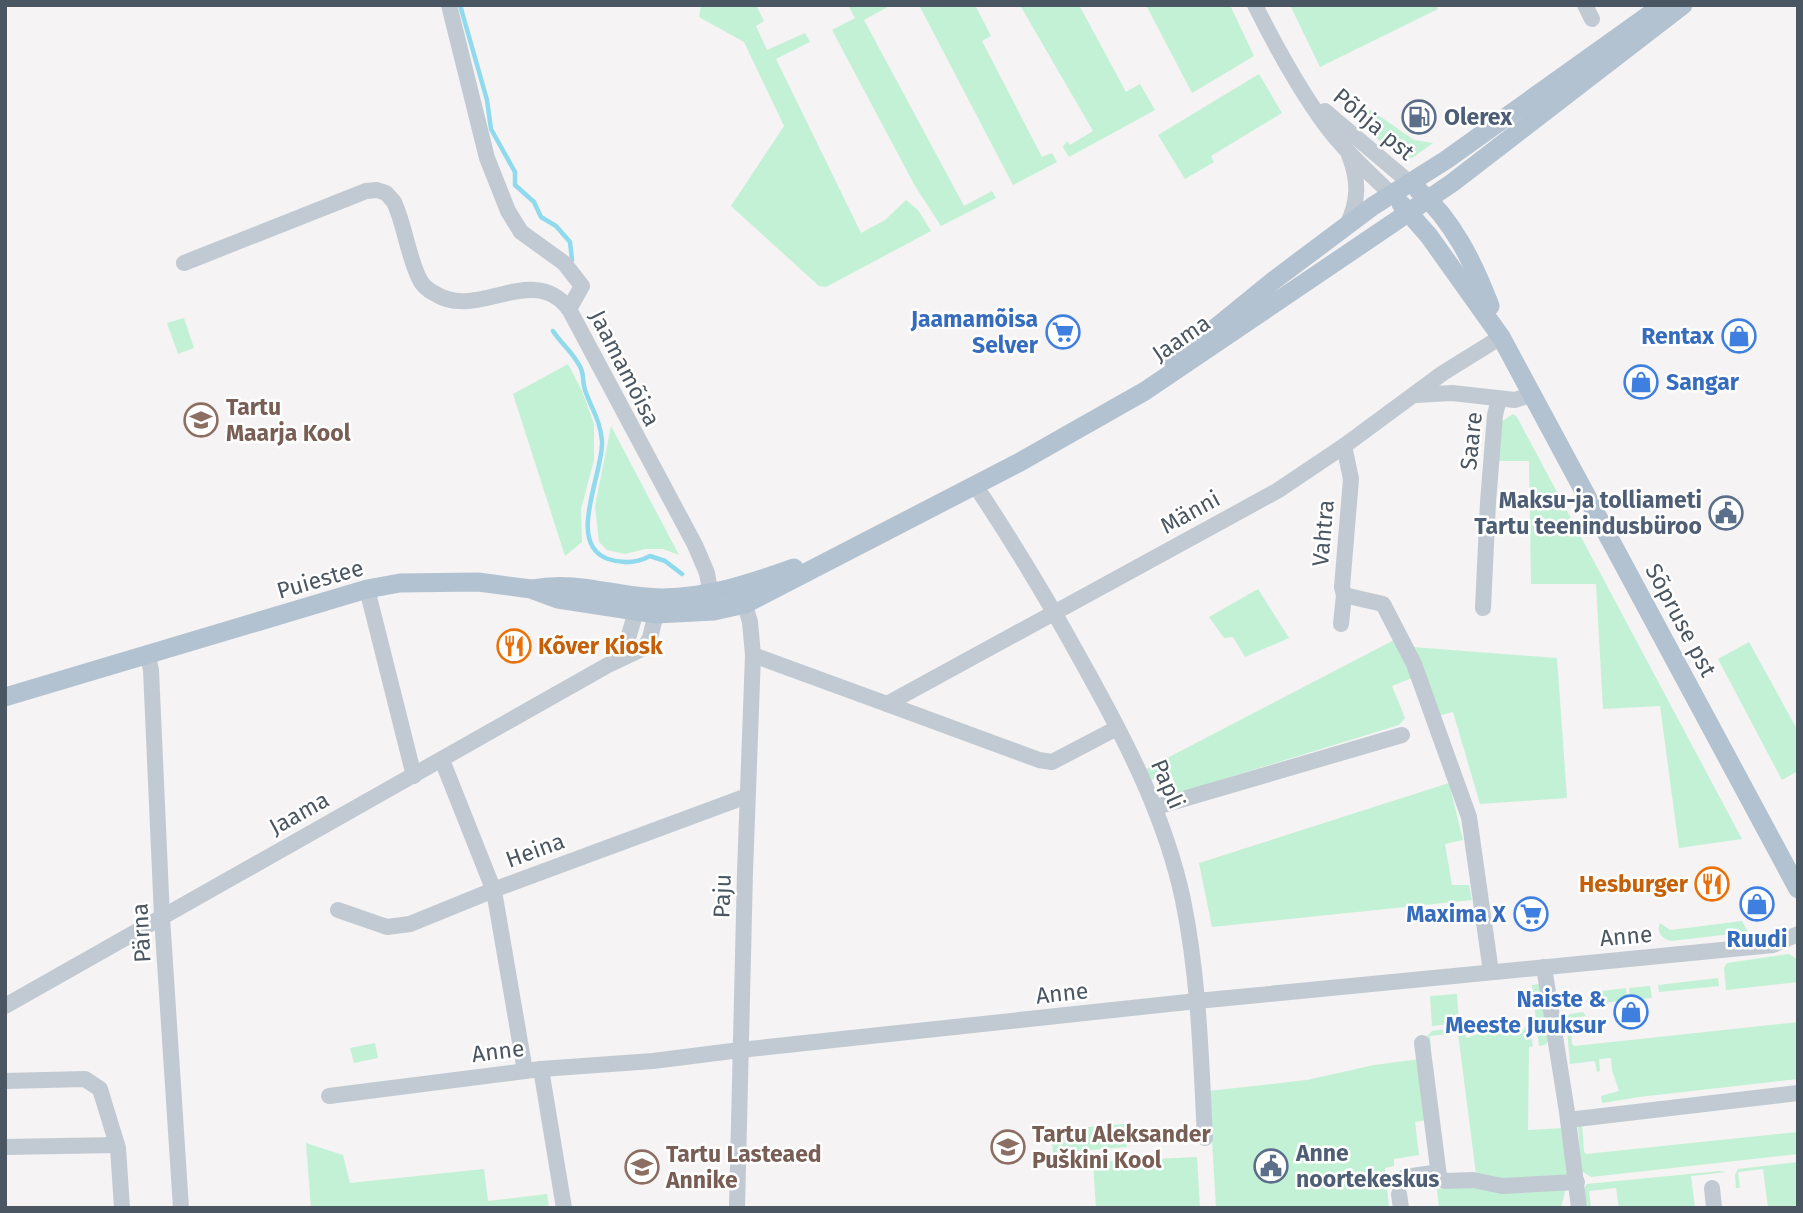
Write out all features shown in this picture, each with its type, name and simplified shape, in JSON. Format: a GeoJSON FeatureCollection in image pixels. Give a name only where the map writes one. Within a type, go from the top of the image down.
{"type":"FeatureCollection","features":[{"type":"Feature","properties":{"kind":"main road","name":"Jaama"},"geometry":{"type":"LineString","coordinates":[[742,595],[1137,385],[1214,329],[1347,225],[1446,160],[1663,5]]}},
{"type":"Feature","properties":{"kind":"main road","name":"Jaama"},"geometry":{"type":"LineString","coordinates":[[648,604],[712,603],[742,595],[975,485],[1155,385],[1452,183],[1683,5]]}},
{"type":"Feature","properties":{"kind":"main road","name":"Sõpruse pst"},"geometry":{"type":"LineString","coordinates":[[1410,183],[1448,222],[1473,267],[1502,337],[1798,889]]}},
{"type":"Feature","properties":{"kind":"main road","name":"Sõpruse pst"},"geometry":{"type":"LineString","coordinates":[[1391,194],[1408,211],[1502,337]]}},
{"type":"Feature","properties":{"kind":"main road","name":"Puiestee"},"geometry":{"type":"LineString","coordinates":[[5,697],[367,589],[400,583],[478,582],[531,589],[558,599],[648,604]]}},
{"type":"Feature","properties":{"kind":"street","name":"Jaamamõisa"},"geometry":{"type":"LineString","coordinates":[[449,5],[487,158],[508,211],[521,232],[564,263],[582,286],[569,309],[695,545],[707,573],[712,603]]}},
{"type":"Feature","properties":{"kind":"street","name":"Põhja pst"},"geometry":{"type":"LineString","coordinates":[[1255,5],[1275,45],[1324,123],[1391,194]]}},
{"type":"Feature","properties":{"kind":"street","name":"Põhja pst"},"geometry":{"type":"LineString","coordinates":[[1309,99],[1410,183]]}},
{"type":"Feature","properties":{"kind":"street"},"geometry":{"type":"LineString","coordinates":[[1347,150],[1357,189],[1353,212],[1347,225]]}},
{"type":"Feature","properties":{"kind":"street"},"geometry":{"type":"LineString","coordinates":[[184,262],[366,191],[377,190],[386,193],[394,202],[419,278],[433,293],[451,302],[464,303],[526,288],[545,292],[563,302],[569,309]]}},
{"type":"Feature","properties":{"kind":"street","name":"Männi"},"geometry":{"type":"LineString","coordinates":[[887,704],[1276,491],[1344,446],[1443,373],[1502,337]]}},
{"type":"Feature","properties":{"kind":"street"},"geometry":{"type":"LineString","coordinates":[[1443,373],[1445,384],[1452,393]]}},
{"type":"Feature","properties":{"kind":"street"},"geometry":{"type":"LineString","coordinates":[[1414,396],[1452,393],[1499,399]]}},
{"type":"Feature","properties":{"kind":"street","name":"Saare"},"geometry":{"type":"LineString","coordinates":[[1483,608],[1495,415],[1499,399],[1515,400],[1533,394]]}},
{"type":"Feature","properties":{"kind":"street","name":"Vahtra"},"geometry":{"type":"LineString","coordinates":[[1341,624],[1351,480],[1344,446]]}},
{"type":"Feature","properties":{"kind":"street","name":"Papli"},"geometry":{"type":"LineString","coordinates":[[975,485],[1054,612],[1156,807],[1183,900],[1197,1001],[1205,1138]]}},
{"type":"Feature","properties":{"kind":"street"},"geometry":{"type":"LineString","coordinates":[[367,589],[414,776]]}},
{"type":"Feature","properties":{"kind":"street","name":"Paju"},"geometry":{"type":"LineString","coordinates":[[737,1208],[753,654],[750,622],[742,595]]}},
{"type":"Feature","properties":{"kind":"street"},"geometry":{"type":"LineString","coordinates":[[1343,595],[1383,604],[1414,664],[1468,817],[1491,972]]}},
{"type":"Feature","properties":{"kind":"street","name":"Jaama"},"geometry":{"type":"LineString","coordinates":[[5,1006],[616,660],[644,648],[650,638],[648,604]]}},
{"type":"Feature","properties":{"kind":"street"},"geometry":{"type":"LineString","coordinates":[[753,654],[1039,760],[1052,762],[1117,728]]}},
{"type":"Feature","properties":{"kind":"street","name":"Pärna"},"geometry":{"type":"LineString","coordinates":[[148,656],[151,670],[162,918],[181,1208]]}},
{"type":"Feature","properties":{"kind":"street"},"geometry":{"type":"LineString","coordinates":[[1156,807],[1402,735]]}},
{"type":"Feature","properties":{"kind":"street"},"geometry":{"type":"LineString","coordinates":[[442,760],[495,891],[564,1208]]}},
{"type":"Feature","properties":{"kind":"street","name":"Heina"},"geometry":{"type":"LineString","coordinates":[[338,910],[387,927],[410,924],[747,796]]}},
{"type":"Feature","properties":{"kind":"street","name":"Anne"},"geometry":{"type":"LineString","coordinates":[[329,1096],[533,1070],[653,1061],[1197,1001],[1773,944],[1798,934]]}},
{"type":"Feature","properties":{"kind":"street"},"geometry":{"type":"LineString","coordinates":[[1544,967],[1579,1208]]}},
{"type":"Feature","properties":{"kind":"street"},"geometry":{"type":"LineString","coordinates":[[1422,1043],[1439,1176]]}},
{"type":"Feature","properties":{"kind":"street"},"geometry":{"type":"LineString","coordinates":[[5,1081],[85,1079],[100,1089],[117,1144],[122,1208]]}},
{"type":"Feature","properties":{"kind":"street"},"geometry":{"type":"LineString","coordinates":[[1568,1120],[1798,1093]]}},
{"type":"Feature","properties":{"kind":"street"},"geometry":{"type":"LineString","coordinates":[[5,1147],[117,1144]]}},
{"type":"Feature","properties":{"kind":"street"},"geometry":{"type":"LineString","coordinates":[[1405,1177],[1433,1173],[1445,1181],[1473,1180],[1502,1186],[1577,1182]]}},
{"type":"Feature","properties":{"kind":"street"},"geometry":{"type":"LineString","coordinates":[[1712,1188],[1714,1208]]}},
{"type":"Feature","properties":{"kind":"green space"},"geometry":{"type":"Polygon","coordinates":[[[701,5],[756,5],[764,21],[756,26],[767,50],[805,33],[810,42],[776,59],[861,233],[885,220],[906,200],[918,210],[931,231],[826,287],[819,286],[731,206],[784,126],[744,42],[699,17],[701,5]]]}},
{"type":"Feature","properties":{"kind":"green space"},"geometry":{"type":"Polygon","coordinates":[[[848,5],[891,5],[864,20],[964,206],[992,191],[996,198],[941,226],[915,186],[832,30],[855,18],[848,5]]]}},
{"type":"Feature","properties":{"kind":"green space"},"geometry":{"type":"Polygon","coordinates":[[[919,5],[975,5],[991,36],[982,41],[1042,157],[1052,153],[1057,162],[1013,185],[919,5]]]}},
{"type":"Feature","properties":{"kind":"green space"},"geometry":{"type":"Polygon","coordinates":[[[1020,5],[1079,5],[1126,92],[1140,84],[1155,110],[1069,157],[1063,147],[1067,141],[1070,145],[1093,131],[1020,5]]]}},
{"type":"Feature","properties":{"kind":"green space"},"geometry":{"type":"Polygon","coordinates":[[[1146,5],[1230,5],[1254,56],[1192,93],[1146,5]]]}},
{"type":"Feature","properties":{"kind":"green space"},"geometry":{"type":"Polygon","coordinates":[[[1290,5],[1436,5],[1438,9],[1320,67],[1290,5]]]}},
{"type":"Feature","properties":{"kind":"green space"},"geometry":{"type":"Polygon","coordinates":[[[1259,74],[1282,113],[1211,156],[1214,162],[1185,179],[1158,135],[1259,74]]]}},
{"type":"Feature","properties":{"kind":"green space"},"geometry":{"type":"Polygon","coordinates":[[[1371,110],[1414,140],[1433,143],[1412,158],[1396,153],[1356,118],[1371,110]]]}},
{"type":"Feature","properties":{"kind":"green space"},"geometry":{"type":"Polygon","coordinates":[[[184,318],[194,348],[178,354],[167,323],[184,318]]]}},
{"type":"Feature","properties":{"kind":"green space"},"geometry":{"type":"Polygon","coordinates":[[[568,364],[582,391],[594,424],[594,460],[581,509],[582,542],[565,556],[513,394],[568,364]]]}},
{"type":"Feature","properties":{"kind":"green space"},"geometry":{"type":"Polygon","coordinates":[[[1513,414],[1742,839],[1679,848],[1660,706],[1603,709],[1596,584],[1531,584],[1529,461],[1496,461],[1501,422],[1513,414]]]}},
{"type":"Feature","properties":{"kind":"green space"},"geometry":{"type":"Polygon","coordinates":[[[611,426],[679,555],[663,549],[645,549],[625,554],[607,550],[599,542],[595,506],[611,426]]]}},
{"type":"Feature","properties":{"kind":"green space"},"geometry":{"type":"Polygon","coordinates":[[[1258,589],[1289,638],[1245,657],[1233,637],[1224,638],[1209,617],[1258,589]]]}},
{"type":"Feature","properties":{"kind":"green space"},"geometry":{"type":"Polygon","coordinates":[[[1394,640],[1412,678],[1392,686],[1405,718],[1399,725],[1178,793],[1171,773],[1151,780],[1146,769],[1394,640]]]}},
{"type":"Feature","properties":{"kind":"green space"},"geometry":{"type":"Polygon","coordinates":[[[1749,642],[1798,731],[1798,771],[1782,780],[1718,659],[1749,642]]]}},
{"type":"Feature","properties":{"kind":"green space"},"geometry":{"type":"Polygon","coordinates":[[[1413,647],[1557,658],[1567,798],[1480,804],[1453,712],[1438,716],[1413,647]]]}},
{"type":"Feature","properties":{"kind":"green space"},"geometry":{"type":"Polygon","coordinates":[[[1449,783],[1463,840],[1445,844],[1452,885],[1469,885],[1472,900],[1212,927],[1199,863],[1449,783]]]}},
{"type":"Feature","properties":{"kind":"green space"},"geometry":{"type":"Polygon","coordinates":[[[1742,921],[1748,932],[1671,941],[1659,932],[1660,923],[1670,930],[1742,921]]]}},
{"type":"Feature","properties":{"kind":"green space"},"geometry":{"type":"Polygon","coordinates":[[[1789,954],[1798,960],[1798,982],[1726,990],[1724,968],[1727,963],[1789,954]]]}},
{"type":"Feature","properties":{"kind":"green space"},"geometry":{"type":"Polygon","coordinates":[[[1718,978],[1719,986],[1659,992],[1658,985],[1718,978]]]}},
{"type":"Feature","properties":{"kind":"green space"},"geometry":{"type":"Polygon","coordinates":[[[1540,984],[1548,1041],[1539,1046],[1532,985],[1540,984]]]}},
{"type":"Feature","properties":{"kind":"green space"},"geometry":{"type":"Polygon","coordinates":[[[1650,986],[1652,998],[1630,1000],[1629,988],[1650,986]]]}},
{"type":"Feature","properties":{"kind":"green space"},"geometry":{"type":"Polygon","coordinates":[[[1626,988],[1627,1000],[1595,1004],[1591,1001],[1594,992],[1626,988]]]}},
{"type":"Feature","properties":{"kind":"green space"},"geometry":{"type":"Polygon","coordinates":[[[1457,994],[1459,1023],[1432,1026],[1430,996],[1457,994]]]}},
{"type":"Feature","properties":{"kind":"green space"},"geometry":{"type":"Polygon","coordinates":[[[1583,1012],[1586,1016],[1570,1018],[1574,1046],[1798,1022],[1798,1079],[1602,1103],[1601,1096],[1619,1091],[1611,1058],[1599,1059],[1600,1071],[1597,1072],[1595,1061],[1570,1064],[1566,1018],[1570,1014],[1583,1012]]]}},
{"type":"Feature","properties":{"kind":"green space"},"geometry":{"type":"Polygon","coordinates":[[[1460,1027],[1467,1038],[1483,1032],[1507,1029],[1508,1032],[1529,1027],[1533,1046],[1529,1047],[1528,1130],[1565,1128],[1571,1173],[1549,1181],[1537,1182],[1476,1174],[1458,1033],[1430,1036],[1431,1052],[1426,1037],[1432,1031],[1460,1027]]]}},
{"type":"Feature","properties":{"kind":"green space"},"geometry":{"type":"Polygon","coordinates":[[[375,1043],[378,1058],[354,1063],[350,1048],[375,1043]]]}},
{"type":"Feature","properties":{"kind":"green space"},"geometry":{"type":"Polygon","coordinates":[[[1420,1059],[1427,1120],[1415,1122],[1419,1155],[1394,1159],[1394,1166],[1385,1168],[1389,1208],[1216,1208],[1209,1091],[1307,1080],[1374,1065],[1420,1059]]]}},
{"type":"Feature","properties":{"kind":"green space"},"geometry":{"type":"Polygon","coordinates":[[[1125,1124],[1127,1147],[1053,1153],[1051,1130],[1125,1124]]]}},
{"type":"Feature","properties":{"kind":"green space"},"geometry":{"type":"Polygon","coordinates":[[[1578,1125],[1582,1125],[1586,1154],[1798,1132],[1798,1154],[1591,1177],[1581,1171],[1578,1125]]]}},
{"type":"Feature","properties":{"kind":"green space"},"geometry":{"type":"Polygon","coordinates":[[[306,1143],[343,1155],[350,1183],[484,1169],[488,1201],[547,1194],[549,1208],[311,1208],[306,1143]]]}},
{"type":"Feature","properties":{"kind":"green space"},"geometry":{"type":"Polygon","coordinates":[[[1197,1157],[1200,1208],[1096,1208],[1093,1162],[1197,1157]]]}},
{"type":"Feature","properties":{"kind":"green space"},"geometry":{"type":"Polygon","coordinates":[[[1798,1162],[1798,1208],[1768,1208],[1763,1169],[1738,1172],[1740,1188],[1736,1188],[1735,1175],[1738,1169],[1798,1162]]]}},
{"type":"Feature","properties":{"kind":"green space"},"geometry":{"type":"Polygon","coordinates":[[[1726,1172],[1691,1176],[1695,1208],[1619,1208],[1616,1188],[1589,1191],[1591,1207],[1587,1207],[1584,1188],[1587,1184],[1726,1172]]]}},
{"type":"Feature","properties":{"kind":"green space"},"geometry":{"type":"Polygon","coordinates":[[[1566,1187],[1561,1208],[1439,1208],[1437,1189],[1566,1187]]]}},
{"type":"Feature","properties":{"kind":"waterway"},"geometry":{"type":"LineString","coordinates":[[460,5],[487,100],[491,129],[515,172],[515,185],[534,202],[541,217],[556,226],[570,242],[572,260]]}},
{"type":"Feature","properties":{"kind":"waterway"},"geometry":{"type":"LineString","coordinates":[[553,331],[581,369],[585,390],[601,433],[601,454],[588,523],[589,539],[595,551],[619,562],[650,556],[665,561],[682,574]]}},
{"type":"Feature","properties":{"kind":"place","name":"Olerex"},"geometry":{"type":"Point","coordinates":[1419,117]}},
{"type":"Feature","properties":{"kind":"place","name":"Jaamamõisa Selver"},"geometry":{"type":"Point","coordinates":[1063,332]}},
{"type":"Feature","properties":{"kind":"place","name":"Rentax"},"geometry":{"type":"Point","coordinates":[1739,336]}},
{"type":"Feature","properties":{"kind":"place","name":"Sangar"},"geometry":{"type":"Point","coordinates":[1641,382]}},
{"type":"Feature","properties":{"kind":"place","name":"Tartu Maarja Kool"},"geometry":{"type":"Point","coordinates":[201,420]}},
{"type":"Feature","properties":{"kind":"place","name":"Maksu-ja tolliameti Tartu teenindusbüroo"},"geometry":{"type":"Point","coordinates":[1726,513]}},
{"type":"Feature","properties":{"kind":"place","name":"Kõver Kiosk"},"geometry":{"type":"Point","coordinates":[514,646]}},
{"type":"Feature","properties":{"kind":"place","name":"Hesburger"},"geometry":{"type":"Point","coordinates":[1712,884]}},
{"type":"Feature","properties":{"kind":"place","name":"Ruudi"},"geometry":{"type":"Point","coordinates":[1757,904]}},
{"type":"Feature","properties":{"kind":"place","name":"Maxima X"},"geometry":{"type":"Point","coordinates":[1531,914]}},
{"type":"Feature","properties":{"kind":"place","name":"Naiste & Meeste Juuksur"},"geometry":{"type":"Point","coordinates":[1631,1012]}},
{"type":"Feature","properties":{"kind":"place","name":"Tartu Aleksander Puškini Kool"},"geometry":{"type":"Point","coordinates":[1008,1147]}},
{"type":"Feature","properties":{"kind":"place","name":"Anne noortekeskus"},"geometry":{"type":"Point","coordinates":[1271,1166]}},
{"type":"Feature","properties":{"kind":"place","name":"Tartu Lasteaed Annike"},"geometry":{"type":"Point","coordinates":[642,1167]}}]}
